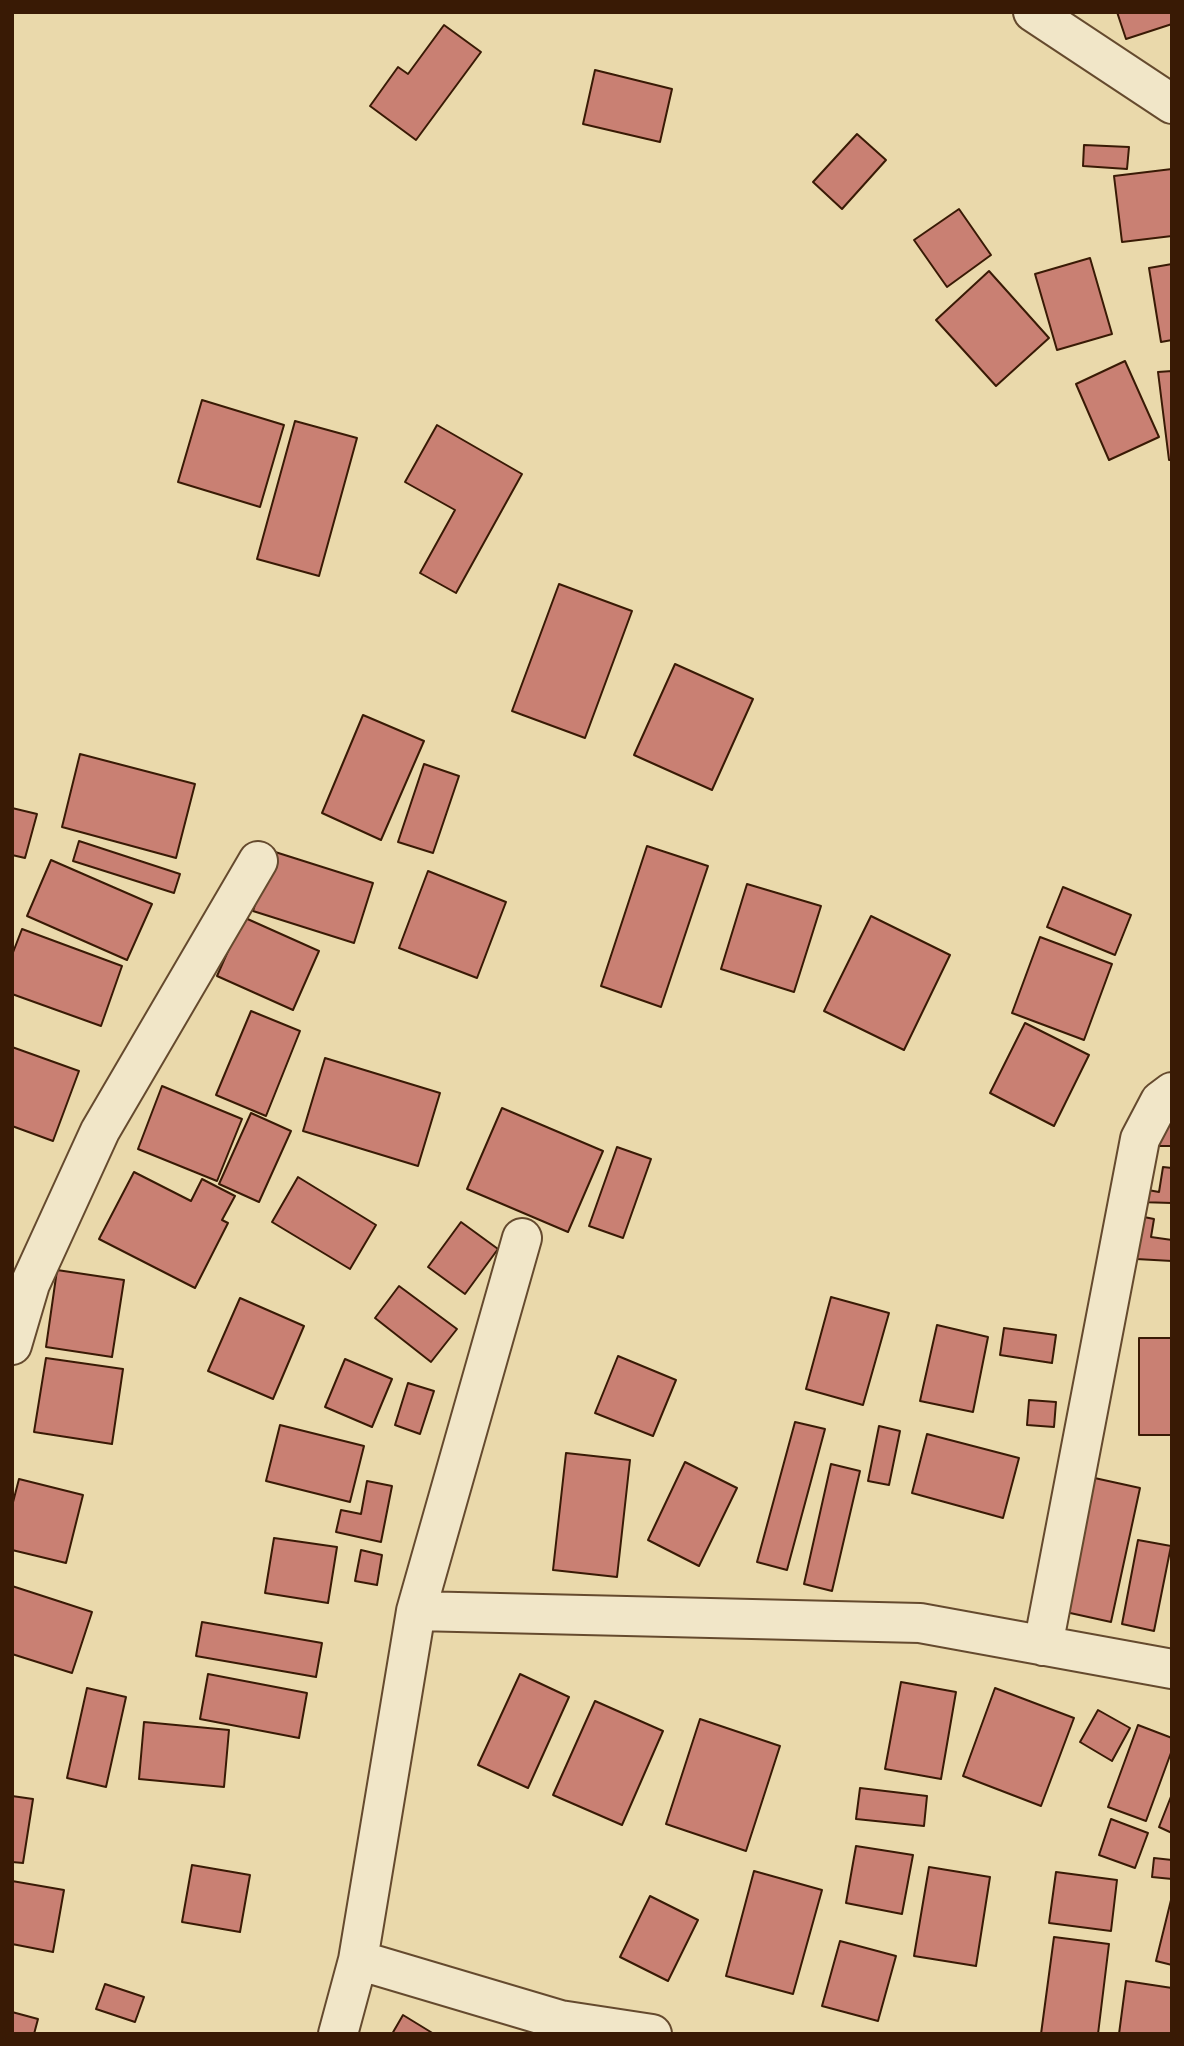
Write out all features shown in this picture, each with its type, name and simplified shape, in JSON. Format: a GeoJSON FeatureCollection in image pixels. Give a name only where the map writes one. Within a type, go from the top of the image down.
{"type":"FeatureCollection","features":[{"type":"Feature","properties":{"kind":"street"},"geometry":{"type":"LineString","coordinates":[[1033,12],[1172,104]]}},
{"type":"Feature","properties":{"kind":"street"},"geometry":{"type":"LineString","coordinates":[[12,1345],[30,1284],[100,1131],[258,861]]}},
{"type":"Feature","properties":{"kind":"street"},"geometry":{"type":"LineString","coordinates":[[1043,1646],[1140,1139],[1160,1101],[1172,1093]]}},
{"type":"Feature","properties":{"kind":"street"},"geometry":{"type":"LineString","coordinates":[[338,2034],[358,1960],[416,1611],[522,1238]]}},
{"type":"Feature","properties":{"kind":"street"},"geometry":{"type":"LineString","coordinates":[[416,1611],[920,1623],[1172,1669]]}},
{"type":"Feature","properties":{"kind":"street"},"geometry":{"type":"LineString","coordinates":[[358,1960],[560,2020],[652,2034]]}},
{"type":"Feature","properties":{"kind":"building"},"geometry":{"type":"Polygon","coordinates":[[[1117,12],[1172,12],[1172,24],[1126,39],[1117,12]]]}},
{"type":"Feature","properties":{"kind":"building"},"geometry":{"type":"Polygon","coordinates":[[[444,25],[481,52],[416,140],[370,106],[398,67],[408,74],[444,25]]]}},
{"type":"Feature","properties":{"kind":"building"},"geometry":{"type":"Polygon","coordinates":[[[595,70],[672,89],[660,142],[583,124],[595,70]]]}},
{"type":"Feature","properties":{"kind":"building"},"geometry":{"type":"Polygon","coordinates":[[[857,134],[886,160],[842,209],[813,182],[857,134]]]}},
{"type":"Feature","properties":{"kind":"building"},"geometry":{"type":"Polygon","coordinates":[[[1084,145],[1129,147],[1127,169],[1083,166],[1084,145]]]}},
{"type":"Feature","properties":{"kind":"building"},"geometry":{"type":"Polygon","coordinates":[[[1172,169],[1172,236],[1122,242],[1114,176],[1172,169]]]}},
{"type":"Feature","properties":{"kind":"building"},"geometry":{"type":"Polygon","coordinates":[[[959,209],[991,255],[947,287],[914,240],[959,209]]]}},
{"type":"Feature","properties":{"kind":"building"},"geometry":{"type":"Polygon","coordinates":[[[1090,258],[1112,334],[1057,350],[1035,274],[1090,258]]]}},
{"type":"Feature","properties":{"kind":"building"},"geometry":{"type":"Polygon","coordinates":[[[1172,264],[1172,340],[1161,342],[1149,268],[1172,264]]]}},
{"type":"Feature","properties":{"kind":"building"},"geometry":{"type":"Polygon","coordinates":[[[989,271],[1049,338],[996,386],[936,320],[989,271]]]}},
{"type":"Feature","properties":{"kind":"building"},"geometry":{"type":"Polygon","coordinates":[[[1125,361],[1159,437],[1109,460],[1076,384],[1125,361]]]}},
{"type":"Feature","properties":{"kind":"building"},"geometry":{"type":"Polygon","coordinates":[[[1172,371],[1172,460],[1169,460],[1158,372],[1172,371]]]}},
{"type":"Feature","properties":{"kind":"building"},"geometry":{"type":"Polygon","coordinates":[[[202,400],[284,425],[260,507],[178,482],[202,400]]]}},
{"type":"Feature","properties":{"kind":"building"},"geometry":{"type":"Polygon","coordinates":[[[295,421],[357,438],[319,576],[257,559],[295,421]]]}},
{"type":"Feature","properties":{"kind":"building"},"geometry":{"type":"Polygon","coordinates":[[[437,425],[522,474],[456,593],[420,573],[455,510],[405,482],[437,425]]]}},
{"type":"Feature","properties":{"kind":"building"},"geometry":{"type":"Polygon","coordinates":[[[559,584],[632,611],[585,738],[512,711],[559,584]]]}},
{"type":"Feature","properties":{"kind":"building"},"geometry":{"type":"Polygon","coordinates":[[[675,664],[753,699],[712,790],[634,755],[675,664]]]}},
{"type":"Feature","properties":{"kind":"building"},"geometry":{"type":"Polygon","coordinates":[[[363,715],[424,741],[381,840],[322,813],[363,715]]]}},
{"type":"Feature","properties":{"kind":"building"},"geometry":{"type":"Polygon","coordinates":[[[80,754],[195,784],[176,858],[62,827],[80,754]]]}},
{"type":"Feature","properties":{"kind":"building"},"geometry":{"type":"Polygon","coordinates":[[[424,764],[459,776],[433,853],[398,842],[424,764]]]}},
{"type":"Feature","properties":{"kind":"building"},"geometry":{"type":"Polygon","coordinates":[[[12,808],[37,814],[25,858],[12,855],[12,808]]]}},
{"type":"Feature","properties":{"kind":"building"},"geometry":{"type":"Polygon","coordinates":[[[79,841],[180,874],[174,893],[73,861],[79,841]]]}},
{"type":"Feature","properties":{"kind":"building"},"geometry":{"type":"Polygon","coordinates":[[[647,846],[708,866],[661,1007],[601,986],[647,846]]]}},
{"type":"Feature","properties":{"kind":"building"},"geometry":{"type":"Polygon","coordinates":[[[272,851],[373,883],[354,943],[253,911],[272,851]]]}},
{"type":"Feature","properties":{"kind":"building"},"geometry":{"type":"Polygon","coordinates":[[[51,860],[152,904],[127,960],[27,916],[51,860]]]}},
{"type":"Feature","properties":{"kind":"building"},"geometry":{"type":"Polygon","coordinates":[[[428,871],[506,902],[477,978],[399,948],[428,871]]]}},
{"type":"Feature","properties":{"kind":"building"},"geometry":{"type":"Polygon","coordinates":[[[747,884],[821,906],[794,992],[721,969],[747,884]]]}},
{"type":"Feature","properties":{"kind":"building"},"geometry":{"type":"Polygon","coordinates":[[[1063,887],[1131,915],[1115,955],[1047,927],[1063,887]]]}},
{"type":"Feature","properties":{"kind":"building"},"geometry":{"type":"Polygon","coordinates":[[[871,916],[950,955],[904,1050],[824,1011],[871,916]]]}},
{"type":"Feature","properties":{"kind":"building"},"geometry":{"type":"Polygon","coordinates":[[[243,917],[319,951],[293,1010],[217,976],[243,917]]]}},
{"type":"Feature","properties":{"kind":"building"},"geometry":{"type":"Polygon","coordinates":[[[22,929],[122,966],[101,1026],[12,994],[12,955],[22,929]]]}},
{"type":"Feature","properties":{"kind":"building"},"geometry":{"type":"Polygon","coordinates":[[[1040,937],[1112,964],[1084,1040],[1012,1013],[1040,937]]]}},
{"type":"Feature","properties":{"kind":"building"},"geometry":{"type":"Polygon","coordinates":[[[251,1011],[300,1031],[266,1116],[216,1095],[251,1011]]]}},
{"type":"Feature","properties":{"kind":"building"},"geometry":{"type":"Polygon","coordinates":[[[1025,1023],[1089,1055],[1054,1126],[990,1093],[1025,1023]]]}},
{"type":"Feature","properties":{"kind":"building"},"geometry":{"type":"Polygon","coordinates":[[[12,1047],[79,1071],[53,1141],[12,1126],[12,1047]]]}},
{"type":"Feature","properties":{"kind":"building"},"geometry":{"type":"Polygon","coordinates":[[[325,1058],[440,1093],[418,1166],[303,1131],[325,1058]]]}},
{"type":"Feature","properties":{"kind":"building"},"geometry":{"type":"Polygon","coordinates":[[[162,1086],[242,1119],[217,1181],[138,1149],[162,1086]]]}},
{"type":"Feature","properties":{"kind":"building"},"geometry":{"type":"Polygon","coordinates":[[[502,1108],[603,1151],[568,1232],[467,1189],[502,1108]]]}},
{"type":"Feature","properties":{"kind":"building"},"geometry":{"type":"Polygon","coordinates":[[[251,1113],[291,1131],[259,1202],[219,1184],[251,1113]]]}},
{"type":"Feature","properties":{"kind":"building"},"geometry":{"type":"Polygon","coordinates":[[[1172,1120],[1172,1146],[1157,1146],[1172,1120]]]}},
{"type":"Feature","properties":{"kind":"building"},"geometry":{"type":"Polygon","coordinates":[[[617,1147],[651,1159],[623,1238],[589,1226],[617,1147]]]}},
{"type":"Feature","properties":{"kind":"building"},"geometry":{"type":"Polygon","coordinates":[[[1163,1167],[1172,1168],[1172,1240],[1151,1237],[1154,1219],[1144,1217],[1148,1190],[1159,1192],[1163,1167]]]}},
{"type":"Feature","properties":{"kind":"building"},"geometry":{"type":"Polygon","coordinates":[[[134,1172],[191,1201],[202,1179],[235,1196],[222,1220],[228,1223],[195,1288],[99,1239],[134,1172]]]}},
{"type":"Feature","properties":{"kind":"building"},"geometry":{"type":"Polygon","coordinates":[[[298,1177],[376,1225],[350,1269],[272,1222],[298,1177]]]}},
{"type":"Feature","properties":{"kind":"building"},"geometry":{"type":"Polygon","coordinates":[[[1139,1202],[1172,1203],[1172,1261],[1136,1259],[1139,1202]]]}},
{"type":"Feature","properties":{"kind":"building"},"geometry":{"type":"Polygon","coordinates":[[[461,1222],[498,1249],[465,1294],[428,1267],[461,1222]]]}},
{"type":"Feature","properties":{"kind":"building"},"geometry":{"type":"Polygon","coordinates":[[[57,1270],[124,1280],[112,1357],[46,1347],[57,1270]]]}},
{"type":"Feature","properties":{"kind":"building"},"geometry":{"type":"Polygon","coordinates":[[[399,1286],[457,1329],[431,1362],[375,1318],[399,1286]]]}},
{"type":"Feature","properties":{"kind":"building"},"geometry":{"type":"Polygon","coordinates":[[[831,1297],[889,1313],[863,1405],[806,1389],[831,1297]]]}},
{"type":"Feature","properties":{"kind":"building"},"geometry":{"type":"Polygon","coordinates":[[[240,1298],[304,1326],[273,1399],[208,1371],[240,1298]]]}},
{"type":"Feature","properties":{"kind":"building"},"geometry":{"type":"Polygon","coordinates":[[[937,1325],[988,1337],[973,1412],[920,1401],[937,1325]]]}},
{"type":"Feature","properties":{"kind":"building"},"geometry":{"type":"Polygon","coordinates":[[[1004,1328],[1056,1335],[1052,1363],[1000,1355],[1004,1328]]]}},
{"type":"Feature","properties":{"kind":"building"},"geometry":{"type":"Polygon","coordinates":[[[1139,1338],[1172,1338],[1172,1435],[1139,1435],[1139,1338]]]}},
{"type":"Feature","properties":{"kind":"building"},"geometry":{"type":"Polygon","coordinates":[[[618,1356],[676,1380],[653,1436],[595,1413],[618,1356]]]}},
{"type":"Feature","properties":{"kind":"building"},"geometry":{"type":"Polygon","coordinates":[[[46,1358],[123,1369],[112,1444],[34,1432],[46,1358]]]}},
{"type":"Feature","properties":{"kind":"building"},"geometry":{"type":"Polygon","coordinates":[[[345,1359],[392,1379],[372,1427],[325,1407],[345,1359]]]}},
{"type":"Feature","properties":{"kind":"building"},"geometry":{"type":"Polygon","coordinates":[[[408,1383],[434,1391],[420,1434],[395,1425],[408,1383]]]}},
{"type":"Feature","properties":{"kind":"building"},"geometry":{"type":"Polygon","coordinates":[[[1029,1400],[1056,1402],[1054,1427],[1027,1425],[1029,1400]]]}},
{"type":"Feature","properties":{"kind":"building"},"geometry":{"type":"Polygon","coordinates":[[[795,1422],[825,1429],[787,1570],[757,1562],[795,1422]]]}},
{"type":"Feature","properties":{"kind":"building"},"geometry":{"type":"Polygon","coordinates":[[[280,1425],[364,1446],[350,1502],[266,1481],[280,1425]]]}},
{"type":"Feature","properties":{"kind":"building"},"geometry":{"type":"Polygon","coordinates":[[[879,1426],[900,1431],[889,1485],[868,1481],[879,1426]]]}},
{"type":"Feature","properties":{"kind":"building"},"geometry":{"type":"Polygon","coordinates":[[[927,1434],[1019,1458],[1003,1518],[912,1493],[927,1434]]]}},
{"type":"Feature","properties":{"kind":"building"},"geometry":{"type":"Polygon","coordinates":[[[566,1453],[630,1460],[617,1577],[553,1570],[566,1453]]]}},
{"type":"Feature","properties":{"kind":"building"},"geometry":{"type":"Polygon","coordinates":[[[685,1462],[737,1488],[699,1566],[648,1540],[685,1462]]]}},
{"type":"Feature","properties":{"kind":"building"},"geometry":{"type":"Polygon","coordinates":[[[831,1464],[860,1471],[832,1591],[804,1584],[831,1464]]]}},
{"type":"Feature","properties":{"kind":"building"},"geometry":{"type":"Polygon","coordinates":[[[1090,1477],[1140,1488],[1111,1622],[1061,1611],[1090,1477]]]}},
{"type":"Feature","properties":{"kind":"building"},"geometry":{"type":"Polygon","coordinates":[[[19,1479],[83,1495],[66,1563],[12,1550],[12,1506],[19,1479]]]}},
{"type":"Feature","properties":{"kind":"building"},"geometry":{"type":"Polygon","coordinates":[[[367,1481],[392,1486],[381,1542],[336,1532],[341,1510],[361,1514],[367,1481]]]}},
{"type":"Feature","properties":{"kind":"building"},"geometry":{"type":"Polygon","coordinates":[[[274,1538],[337,1547],[328,1603],[265,1593],[274,1538]]]}},
{"type":"Feature","properties":{"kind":"building"},"geometry":{"type":"Polygon","coordinates":[[[1138,1540],[1171,1546],[1154,1631],[1122,1624],[1138,1540]]]}},
{"type":"Feature","properties":{"kind":"building"},"geometry":{"type":"Polygon","coordinates":[[[361,1550],[382,1555],[377,1585],[355,1581],[361,1550]]]}},
{"type":"Feature","properties":{"kind":"building"},"geometry":{"type":"Polygon","coordinates":[[[12,1586],[92,1612],[72,1673],[12,1654],[12,1586]]]}},
{"type":"Feature","properties":{"kind":"building"},"geometry":{"type":"Polygon","coordinates":[[[202,1622],[322,1643],[316,1677],[196,1656],[202,1622]]]}},
{"type":"Feature","properties":{"kind":"building"},"geometry":{"type":"Polygon","coordinates":[[[208,1674],[307,1693],[299,1738],[200,1719],[208,1674]]]}},
{"type":"Feature","properties":{"kind":"building"},"geometry":{"type":"Polygon","coordinates":[[[520,1674],[569,1697],[528,1788],[478,1765],[520,1674]]]}},
{"type":"Feature","properties":{"kind":"building"},"geometry":{"type":"Polygon","coordinates":[[[901,1682],[956,1692],[941,1779],[885,1769],[901,1682]]]}},
{"type":"Feature","properties":{"kind":"building"},"geometry":{"type":"Polygon","coordinates":[[[87,1688],[126,1697],[106,1787],[67,1778],[87,1688]]]}},
{"type":"Feature","properties":{"kind":"building"},"geometry":{"type":"Polygon","coordinates":[[[995,1688],[1074,1718],[1041,1806],[963,1776],[995,1688]]]}},
{"type":"Feature","properties":{"kind":"building"},"geometry":{"type":"Polygon","coordinates":[[[595,1701],[663,1731],[622,1825],[553,1795],[595,1701]]]}},
{"type":"Feature","properties":{"kind":"building"},"geometry":{"type":"Polygon","coordinates":[[[1098,1710],[1130,1728],[1112,1761],[1080,1742],[1098,1710]]]}},
{"type":"Feature","properties":{"kind":"building"},"geometry":{"type":"Polygon","coordinates":[[[700,1719],[780,1746],[746,1851],[666,1824],[700,1719]]]}},
{"type":"Feature","properties":{"kind":"building"},"geometry":{"type":"Polygon","coordinates":[[[144,1722],[229,1730],[224,1787],[139,1779],[144,1722]]]}},
{"type":"Feature","properties":{"kind":"building"},"geometry":{"type":"Polygon","coordinates":[[[1138,1725],[1172,1738],[1172,1750],[1146,1821],[1108,1807],[1138,1725]]]}},
{"type":"Feature","properties":{"kind":"building"},"geometry":{"type":"Polygon","coordinates":[[[860,1788],[927,1796],[924,1826],[856,1819],[860,1788]]]}},
{"type":"Feature","properties":{"kind":"building"},"geometry":{"type":"Polygon","coordinates":[[[1172,1794],[1172,1833],[1159,1827],[1172,1794]]]}},
{"type":"Feature","properties":{"kind":"building"},"geometry":{"type":"Polygon","coordinates":[[[12,1796],[33,1799],[23,1863],[12,1862],[12,1796]]]}},
{"type":"Feature","properties":{"kind":"building"},"geometry":{"type":"Polygon","coordinates":[[[1111,1819],[1148,1833],[1135,1868],[1099,1855],[1111,1819]]]}},
{"type":"Feature","properties":{"kind":"building"},"geometry":{"type":"Polygon","coordinates":[[[856,1846],[913,1855],[902,1914],[846,1903],[856,1846]]]}},
{"type":"Feature","properties":{"kind":"building"},"geometry":{"type":"Polygon","coordinates":[[[1154,1858],[1172,1860],[1172,1879],[1152,1877],[1154,1858]]]}},
{"type":"Feature","properties":{"kind":"building"},"geometry":{"type":"Polygon","coordinates":[[[192,1865],[250,1875],[240,1932],[182,1922],[192,1865]]]}},
{"type":"Feature","properties":{"kind":"building"},"geometry":{"type":"Polygon","coordinates":[[[929,1867],[990,1877],[976,1966],[914,1956],[929,1867]]]}},
{"type":"Feature","properties":{"kind":"building"},"geometry":{"type":"Polygon","coordinates":[[[754,1871],[822,1890],[793,1994],[726,1976],[754,1871]]]}},
{"type":"Feature","properties":{"kind":"building"},"geometry":{"type":"Polygon","coordinates":[[[1056,1872],[1117,1880],[1111,1931],[1049,1923],[1056,1872]]]}},
{"type":"Feature","properties":{"kind":"building"},"geometry":{"type":"Polygon","coordinates":[[[12,1881],[64,1890],[53,1952],[12,1944],[12,1881]]]}},
{"type":"Feature","properties":{"kind":"building"},"geometry":{"type":"Polygon","coordinates":[[[650,1896],[698,1920],[668,1981],[620,1957],[650,1896]]]}},
{"type":"Feature","properties":{"kind":"building"},"geometry":{"type":"Polygon","coordinates":[[[1172,1896],[1172,1965],[1156,1961],[1172,1896]]]}},
{"type":"Feature","properties":{"kind":"building"},"geometry":{"type":"Polygon","coordinates":[[[1054,1937],[1109,1944],[1098,2034],[1041,2034],[1054,1937]]]}},
{"type":"Feature","properties":{"kind":"building"},"geometry":{"type":"Polygon","coordinates":[[[840,1941],[896,1956],[878,2021],[822,2006],[840,1941]]]}},
{"type":"Feature","properties":{"kind":"building"},"geometry":{"type":"Polygon","coordinates":[[[1126,1981],[1172,1988],[1172,2034],[1119,2034],[1126,1981]]]}},
{"type":"Feature","properties":{"kind":"building"},"geometry":{"type":"Polygon","coordinates":[[[105,1984],[144,1997],[135,2022],[96,2009],[105,1984]]]}},
{"type":"Feature","properties":{"kind":"building"},"geometry":{"type":"Polygon","coordinates":[[[12,2012],[38,2019],[34,2034],[12,2034],[12,2012]]]}},
{"type":"Feature","properties":{"kind":"building"},"geometry":{"type":"Polygon","coordinates":[[[403,2015],[434,2034],[392,2034],[403,2015]]]}}]}
